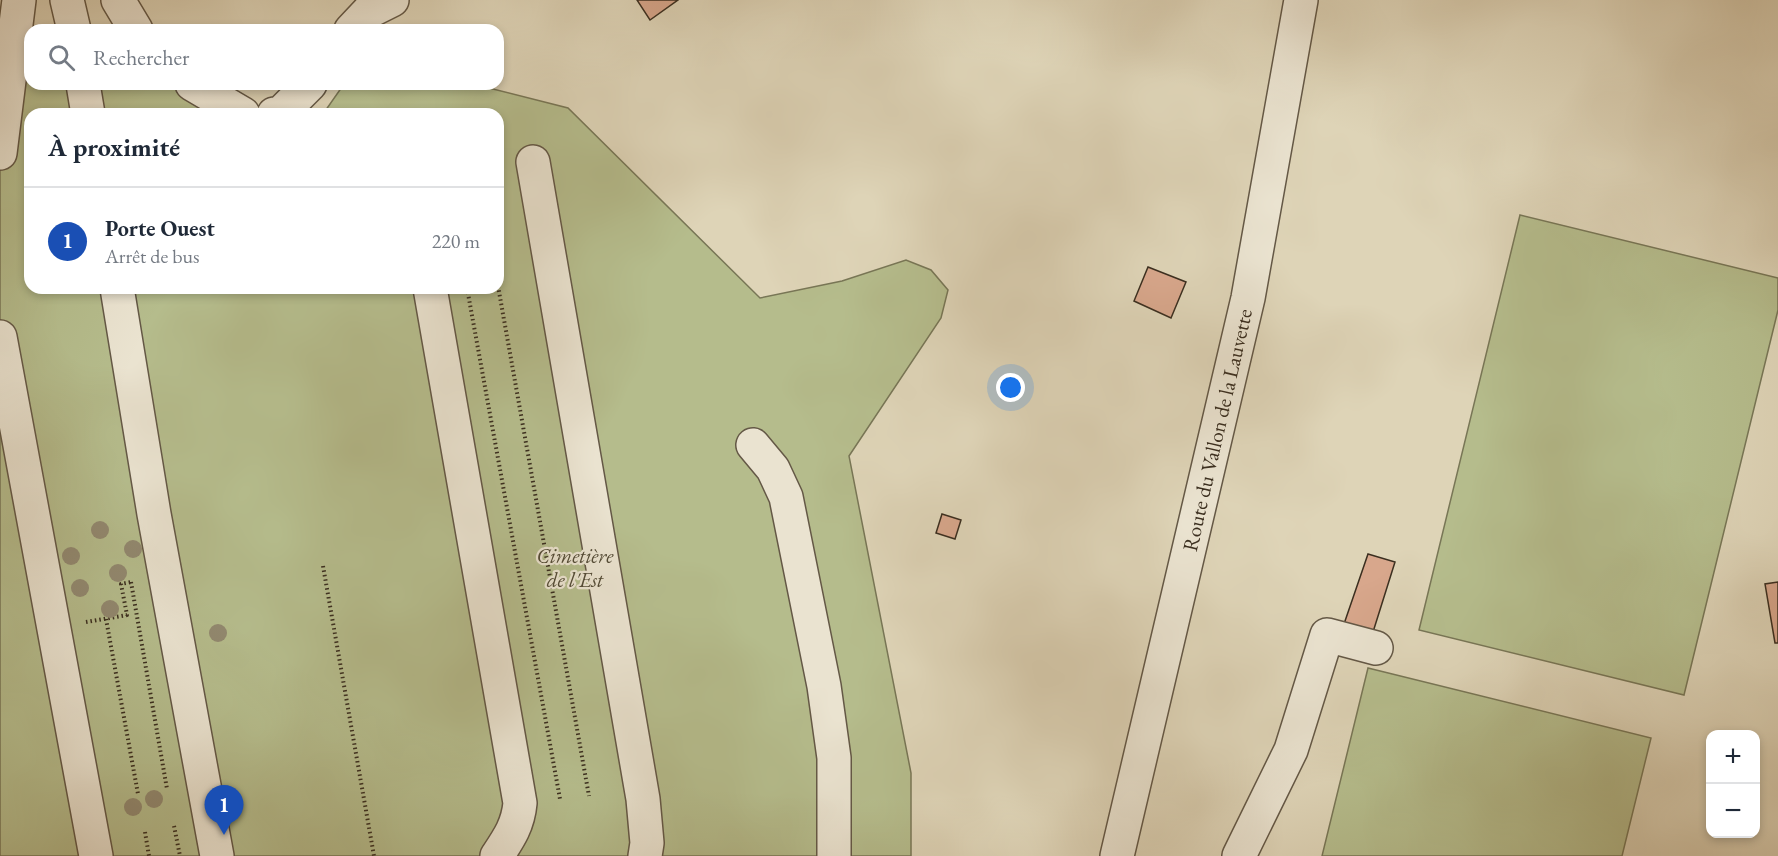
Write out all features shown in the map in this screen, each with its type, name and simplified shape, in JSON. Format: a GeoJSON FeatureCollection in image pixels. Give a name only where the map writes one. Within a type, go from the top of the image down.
{"type":"FeatureCollection","features":[{"type":"Feature","properties":{"kind":"street"},"geometry":{"type":"LineString","coordinates":[[0,153],[19,0]]}},
{"type":"Feature","properties":{"kind":"street"},"geometry":{"type":"LineString","coordinates":[[66,0],[72,24]]}},
{"type":"Feature","properties":{"kind":"street"},"geometry":{"type":"LineString","coordinates":[[118,0],[132,24]]}},
{"type":"Feature","properties":{"kind":"street"},"geometry":{"type":"LineString","coordinates":[[357,24],[368,12],[392,0]]}},
{"type":"Feature","properties":{"kind":"street","name":"Route du Vallon de la Lauvette"},"geometry":{"type":"LineString","coordinates":[[1118,856],[1248,298],[1301,0]]}},
{"type":"Feature","properties":{"kind":"street"},"geometry":{"type":"LineString","coordinates":[[84,90],[87,108]]}},
{"type":"Feature","properties":{"kind":"street"},"geometry":{"type":"LineString","coordinates":[[202,90],[233,108]]}},
{"type":"Feature","properties":{"kind":"street"},"geometry":{"type":"LineString","coordinates":[[285,108],[304,90]]}},
{"type":"Feature","properties":{"kind":"street"},"geometry":{"type":"LineString","coordinates":[[532,162],[643,799],[647,843],[645,856]]}},
{"type":"Feature","properties":{"kind":"street"},"geometry":{"type":"LineString","coordinates":[[118,294],[154,514],[217,856]]}},
{"type":"Feature","properties":{"kind":"street"},"geometry":{"type":"LineString","coordinates":[[431,294],[520,803],[519,818],[512,835],[497,856]]}},
{"type":"Feature","properties":{"kind":"street"},"geometry":{"type":"LineString","coordinates":[[0,337],[96,856]]}},
{"type":"Feature","properties":{"kind":"street"},"geometry":{"type":"LineString","coordinates":[[753,445],[773,469],[786,497],[824,686],[834,758],[834,856]]}},
{"type":"Feature","properties":{"kind":"street"},"geometry":{"type":"LineString","coordinates":[[1239,856],[1291,750],[1328,635],[1376,648]]}},
{"type":"Feature","properties":{"kind":"path"},"geometry":{"type":"LineString","coordinates":[[468,294],[560,800]]}},
{"type":"Feature","properties":{"kind":"path"},"geometry":{"type":"LineString","coordinates":[[499,294],[589,796]]}},
{"type":"Feature","properties":{"kind":"path"},"geometry":{"type":"LineString","coordinates":[[323,566],[374,856]]}},
{"type":"Feature","properties":{"kind":"path"},"geometry":{"type":"LineString","coordinates":[[86,622],[126,615],[121,584],[140,581]]}},
{"type":"Feature","properties":{"kind":"path"},"geometry":{"type":"LineString","coordinates":[[131,582],[167,789]]}},
{"type":"Feature","properties":{"kind":"path"},"geometry":{"type":"LineString","coordinates":[[106,619],[138,795]]}},
{"type":"Feature","properties":{"kind":"path"},"geometry":{"type":"LineString","coordinates":[[174,826],[180,856]]}},
{"type":"Feature","properties":{"kind":"path"},"geometry":{"type":"LineString","coordinates":[[145,832],[149,856]]}},
{"type":"Feature","properties":{"kind":"green space","name":"Cimetière de l'Est"},"geometry":{"type":"Polygon","coordinates":[[[0,17],[24,24],[24,90],[181,90],[205,108],[24,108],[24,294],[504,294],[504,108],[327,108],[340,90],[497,90],[568,108],[760,298],[842,281],[906,260],[931,270],[948,290],[941,318],[849,456],[911,773],[911,856],[0,856],[0,17]]]}},
{"type":"Feature","properties":{"kind":"green space"},"geometry":{"type":"Polygon","coordinates":[[[1520,215],[1778,278],[1778,310],[1684,695],[1419,630],[1520,215]]]}},
{"type":"Feature","properties":{"kind":"green space"},"geometry":{"type":"Polygon","coordinates":[[[1368,668],[1651,738],[1622,856],[1322,856],[1368,668]]]}},
{"type":"Feature","properties":{"kind":"building"},"geometry":{"type":"Polygon","coordinates":[[[637,0],[678,0],[650,20],[637,0]]]}},
{"type":"Feature","properties":{"kind":"building"},"geometry":{"type":"Polygon","coordinates":[[[1148,267],[1186,282],[1171,318],[1134,301],[1148,267]]]}},
{"type":"Feature","properties":{"kind":"building"},"geometry":{"type":"Polygon","coordinates":[[[942,514],[961,520],[955,539],[936,533],[942,514]]]}},
{"type":"Feature","properties":{"kind":"building"},"geometry":{"type":"Polygon","coordinates":[[[1368,554],[1395,562],[1373,632],[1344,624],[1368,554]]]}},
{"type":"Feature","properties":{"kind":"building"},"geometry":{"type":"Polygon","coordinates":[[[1778,582],[1778,643],[1775,643],[1765,584],[1778,582]]]}},
{"type":"Feature","properties":{"kind":"place","name":"Porte Ouest"},"geometry":{"type":"Point","coordinates":[224,835]}}]}
